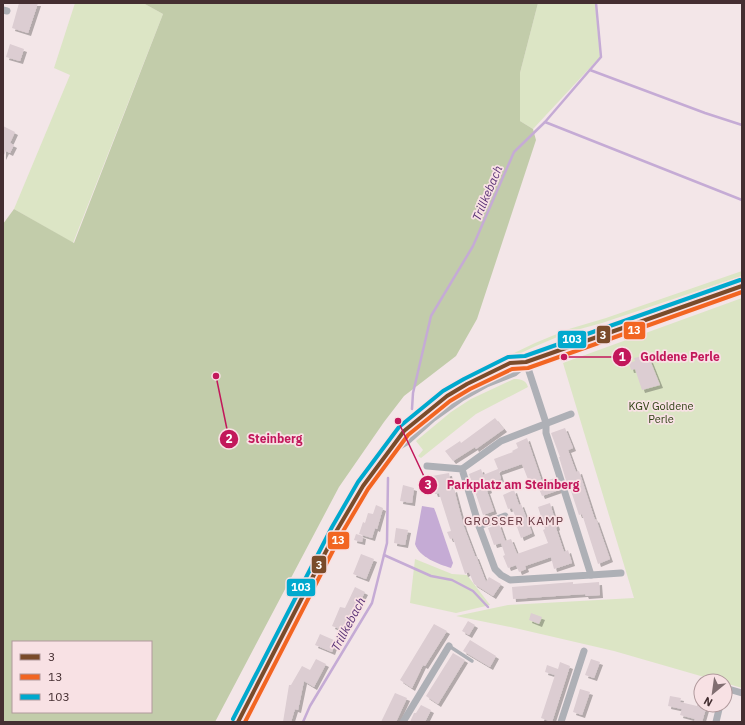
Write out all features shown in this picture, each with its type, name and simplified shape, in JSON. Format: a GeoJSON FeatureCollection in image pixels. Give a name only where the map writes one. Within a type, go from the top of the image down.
{"type":"FeatureCollection","features":[{"type":"Feature","properties":{"kind":"main road"},"geometry":{"type":"LineString","coordinates":[[238,722],[337,530],[363,486],[392,448],[406,441],[433,417],[461,397],[514,372],[526,362],[742,286]]}},
{"type":"Feature","properties":{"kind":"street"},"geometry":{"type":"LineString","coordinates":[[526,362],[546,423],[546,433],[591,574]]}},
{"type":"Feature","properties":{"kind":"street"},"geometry":{"type":"LineString","coordinates":[[427,466],[462,469],[501,441],[571,414]]}},
{"type":"Feature","properties":{"kind":"street"},"geometry":{"type":"LineString","coordinates":[[462,469],[494,569],[501,575],[510,580],[621,573]]}},
{"type":"Feature","properties":{"kind":"street"},"geometry":{"type":"LineString","coordinates":[[479,526],[505,516]]}},
{"type":"Feature","properties":{"kind":"street"},"geometry":{"type":"LineString","coordinates":[[403,722],[449,646]]}},
{"type":"Feature","properties":{"kind":"street"},"geometry":{"type":"LineString","coordinates":[[561,722],[584,651]]}},
{"type":"Feature","properties":{"kind":"lane"},"geometry":{"type":"LineString","coordinates":[[449,646],[472,661]]}},
{"type":"Feature","properties":{"kind":"green space"},"geometry":{"type":"Polygon","coordinates":[[[75,3],[143,3],[163,14],[73,243],[14,209],[70,75],[54,68],[75,3]]]}},
{"type":"Feature","properties":{"kind":"green space"},"geometry":{"type":"Polygon","coordinates":[[[143,3],[538,3],[520,73],[520,121],[533,129],[536,140],[477,319],[456,356],[404,396],[339,487],[215,722],[3,722],[3,224],[14,209],[74,243],[163,14],[143,3]]]}},
{"type":"Feature","properties":{"kind":"green space"},"geometry":{"type":"Polygon","coordinates":[[[538,3],[595,3],[600,57],[533,129],[520,121],[520,73],[538,3]]]}},
{"type":"Feature","properties":{"kind":"green space"},"geometry":{"type":"Polygon","coordinates":[[[742,271],[742,276],[602,323],[569,332],[536,346],[480,372],[445,391],[414,418],[413,417],[443,388],[535,343],[569,329],[606,318],[742,271]]]}},
{"type":"Feature","properties":{"kind":"green space","name":"KGV Goldene Perle"},"geometry":{"type":"Polygon","coordinates":[[[742,298],[742,688],[733,685],[733,673],[693,674],[614,651],[456,616],[508,605],[634,598],[563,363],[742,298]]]}},
{"type":"Feature","properties":{"kind":"green space"},"geometry":{"type":"Polygon","coordinates":[[[514,379],[523,380],[528,387],[476,414],[421,458],[418,456],[423,450],[416,441],[451,412],[471,399],[514,379]]]}},
{"type":"Feature","properties":{"kind":"green space"},"geometry":{"type":"Polygon","coordinates":[[[415,559],[452,574],[467,575],[490,605],[456,613],[410,603],[415,559]]]}},
{"type":"Feature","properties":{"kind":"shaded area"},"geometry":{"type":"Polygon","coordinates":[[[422,506],[434,508],[453,563],[451,568],[435,562],[420,553],[417,549],[415,544],[422,506]]]}},
{"type":"Feature","properties":{"kind":"building"},"geometry":{"type":"Polygon","coordinates":[[[19,3],[38,3],[28,33],[12,28],[19,3]]]}},
{"type":"Feature","properties":{"kind":"building"},"geometry":{"type":"Polygon","coordinates":[[[10,44],[24,49],[20,61],[6,57],[10,44]]]}},
{"type":"Feature","properties":{"kind":"building"},"geometry":{"type":"Polygon","coordinates":[[[3,126],[15,132],[10,143],[14,145],[10,153],[6,151],[3,157],[3,126]]]}},
{"type":"Feature","properties":{"kind":"building"},"geometry":{"type":"Polygon","coordinates":[[[648,355],[660,385],[642,390],[635,369],[631,370],[629,363],[635,361],[634,358],[648,355]]]}},
{"type":"Feature","properties":{"kind":"building"},"geometry":{"type":"Polygon","coordinates":[[[495,418],[504,429],[476,449],[475,447],[453,461],[445,451],[460,441],[461,443],[495,418]]]}},
{"type":"Feature","properties":{"kind":"building"},"geometry":{"type":"Polygon","coordinates":[[[565,428],[573,448],[568,450],[576,472],[579,471],[610,559],[598,564],[582,514],[579,515],[571,491],[568,487],[560,457],[551,433],[565,428]]]}},
{"type":"Feature","properties":{"kind":"building"},"geometry":{"type":"Polygon","coordinates":[[[527,438],[542,482],[555,478],[559,490],[542,496],[537,484],[531,487],[522,464],[499,472],[501,479],[487,484],[489,490],[487,491],[494,511],[483,515],[469,474],[481,469],[483,475],[498,469],[494,459],[513,452],[512,451],[518,448],[516,443],[527,438]]]}},
{"type":"Feature","properties":{"kind":"building"},"geometry":{"type":"Polygon","coordinates":[[[449,473],[452,490],[454,489],[464,527],[486,582],[489,577],[501,584],[493,596],[474,584],[469,572],[465,574],[453,538],[450,539],[447,532],[451,531],[439,493],[435,494],[434,491],[432,491],[430,483],[433,483],[432,476],[449,473]]]}},
{"type":"Feature","properties":{"kind":"building"},"geometry":{"type":"Polygon","coordinates":[[[403,485],[414,488],[412,503],[400,501],[403,485]]]}},
{"type":"Feature","properties":{"kind":"building"},"geometry":{"type":"Polygon","coordinates":[[[514,490],[532,533],[521,538],[516,524],[518,523],[512,508],[508,509],[503,495],[514,490]]]}},
{"type":"Feature","properties":{"kind":"building"},"geometry":{"type":"Polygon","coordinates":[[[550,503],[564,552],[568,550],[572,563],[554,569],[551,557],[525,566],[526,569],[519,572],[516,565],[508,568],[503,556],[505,555],[501,543],[494,545],[488,528],[499,524],[505,541],[511,539],[517,554],[548,543],[543,530],[545,529],[538,507],[550,503]]]}},
{"type":"Feature","properties":{"kind":"building"},"geometry":{"type":"Polygon","coordinates":[[[376,505],[383,508],[377,529],[375,528],[372,538],[359,534],[368,513],[373,514],[376,505]]]}},
{"type":"Feature","properties":{"kind":"building"},"geometry":{"type":"Polygon","coordinates":[[[396,528],[408,530],[405,545],[394,543],[396,528]]]}},
{"type":"Feature","properties":{"kind":"building"},"geometry":{"type":"Polygon","coordinates":[[[356,534],[363,536],[362,542],[354,540],[356,534]]]}},
{"type":"Feature","properties":{"kind":"building"},"geometry":{"type":"Polygon","coordinates":[[[361,554],[374,559],[366,579],[353,574],[361,554]]]}},
{"type":"Feature","properties":{"kind":"building"},"geometry":{"type":"Polygon","coordinates":[[[573,582],[573,584],[599,582],[600,595],[586,596],[585,594],[513,599],[512,587],[573,582]]]}},
{"type":"Feature","properties":{"kind":"building"},"geometry":{"type":"Polygon","coordinates":[[[355,587],[365,592],[359,604],[356,603],[345,631],[332,626],[340,607],[345,608],[355,587]]]}},
{"type":"Feature","properties":{"kind":"building"},"geometry":{"type":"Polygon","coordinates":[[[531,613],[542,617],[539,624],[529,620],[531,613]]]}},
{"type":"Feature","properties":{"kind":"building"},"geometry":{"type":"Polygon","coordinates":[[[468,621],[475,625],[469,635],[462,631],[468,621]]]}},
{"type":"Feature","properties":{"kind":"building"},"geometry":{"type":"Polygon","coordinates":[[[434,624],[447,631],[425,666],[423,665],[412,688],[400,680],[434,624]]]}},
{"type":"Feature","properties":{"kind":"building"},"geometry":{"type":"Polygon","coordinates":[[[320,634],[336,641],[332,652],[315,645],[320,634]]]}},
{"type":"Feature","properties":{"kind":"building"},"geometry":{"type":"Polygon","coordinates":[[[470,640],[496,656],[490,667],[463,651],[470,640]]]}},
{"type":"Feature","properties":{"kind":"building"},"geometry":{"type":"Polygon","coordinates":[[[453,653],[465,660],[438,704],[426,696],[453,653]]]}},
{"type":"Feature","properties":{"kind":"building"},"geometry":{"type":"Polygon","coordinates":[[[316,659],[326,664],[314,687],[304,681],[298,710],[295,709],[291,722],[283,722],[289,685],[291,685],[302,666],[310,670],[316,659]]]}},
{"type":"Feature","properties":{"kind":"building"},"geometry":{"type":"Polygon","coordinates":[[[591,659],[600,662],[594,678],[585,675],[591,659]]]}},
{"type":"Feature","properties":{"kind":"building"},"geometry":{"type":"Polygon","coordinates":[[[560,662],[570,666],[552,722],[541,718],[555,675],[545,672],[547,665],[558,669],[560,662]]]}},
{"type":"Feature","properties":{"kind":"building"},"geometry":{"type":"Polygon","coordinates":[[[580,689],[590,692],[582,715],[573,712],[580,689]]]}},
{"type":"Feature","properties":{"kind":"building"},"geometry":{"type":"Polygon","coordinates":[[[395,693],[407,698],[396,722],[381,722],[395,693]]]}},
{"type":"Feature","properties":{"kind":"building"},"geometry":{"type":"Polygon","coordinates":[[[670,696],[681,698],[680,702],[693,705],[693,713],[705,713],[702,722],[694,722],[695,719],[680,715],[682,709],[668,706],[670,696]]]}},
{"type":"Feature","properties":{"kind":"building"},"geometry":{"type":"Polygon","coordinates":[[[421,705],[431,710],[425,722],[410,722],[414,713],[416,713],[421,705]]]}},
{"type":"Feature","properties":{"kind":"waterway","name":"Trillkebach"},"geometry":{"type":"LineString","coordinates":[[412,409],[413,393],[431,316],[473,246],[514,152],[545,122],[601,57],[596,3]]}},
{"type":"Feature","properties":{"kind":"waterway"},"geometry":{"type":"LineString","coordinates":[[590,70],[705,113],[742,125]]}},
{"type":"Feature","properties":{"kind":"waterway"},"geometry":{"type":"LineString","coordinates":[[545,122],[742,200]]}},
{"type":"Feature","properties":{"kind":"waterway","name":"Trillkebach"},"geometry":{"type":"LineString","coordinates":[[303,722],[310,706],[372,603],[387,543],[388,478]]}},
{"type":"Feature","properties":{"kind":"waterway"},"geometry":{"type":"LineString","coordinates":[[384,555],[431,576],[452,580],[473,591],[488,607]]}},
{"type":"Feature","properties":{"kind":"transit line","name":"103"},"geometry":{"type":"LineString","coordinates":[[233,719],[332,527],[358,482],[399,427],[443,391],[508,357],[525,356],[740,280]]}},
{"type":"Feature","properties":{"kind":"transit line","name":"3"},"geometry":{"type":"LineString","coordinates":[[238,722],[337,530],[363,486],[404,431],[447,396],[467,384],[510,363],[526,362],[742,286]]}},
{"type":"Feature","properties":{"kind":"transit line","name":"13"},"geometry":{"type":"LineString","coordinates":[[245,722],[342,533],[368,489],[408,435],[450,401],[470,389],[512,369],[528,368],[742,292]]}},
{"type":"Feature","properties":{"kind":"place","name":"Goldene Perle"},"geometry":{"type":"Point","coordinates":[564,357]}},
{"type":"Feature","properties":{"kind":"place","name":"Steinberg"},"geometry":{"type":"Point","coordinates":[216,376]}},
{"type":"Feature","properties":{"kind":"place","name":"Parkplatz am Steinberg"},"geometry":{"type":"Point","coordinates":[398,421]}},
{"type":"Feature","properties":{"kind":"district","name":"GROSSER KAMP"},"geometry":{"type":"Point","coordinates":[514,520]}}]}
